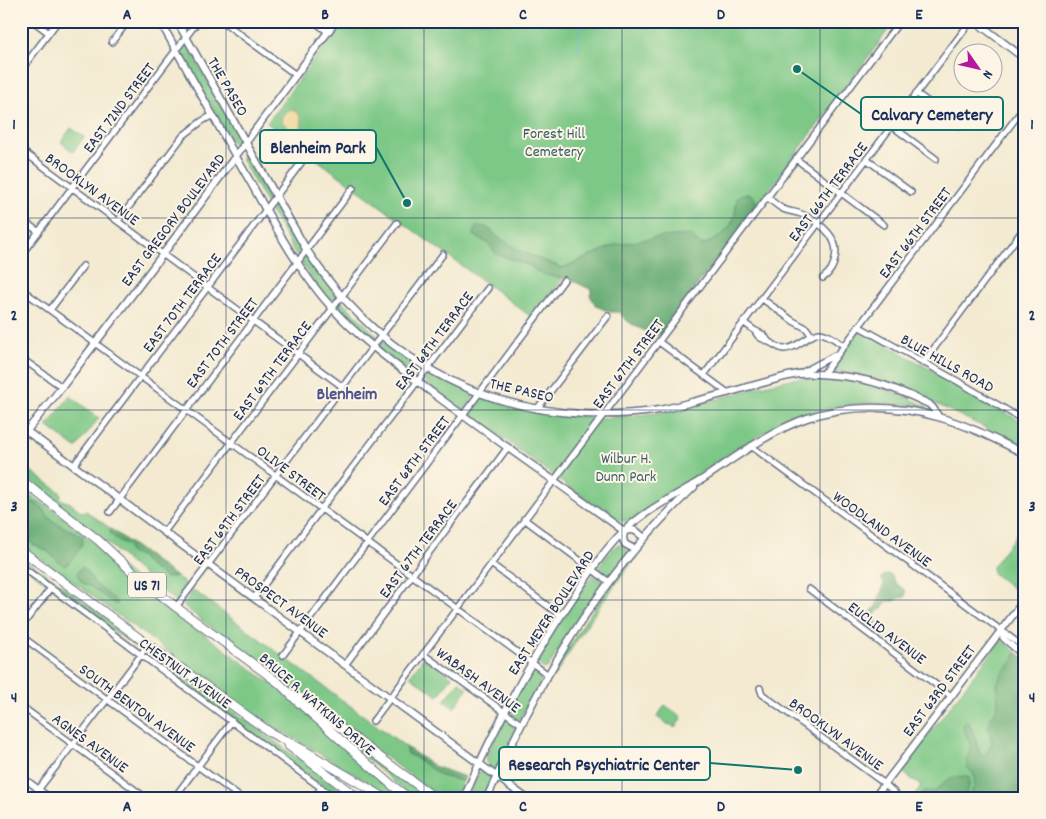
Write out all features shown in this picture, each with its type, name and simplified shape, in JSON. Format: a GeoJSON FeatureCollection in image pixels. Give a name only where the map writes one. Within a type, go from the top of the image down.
{"type":"FeatureCollection","features":[{"type":"Feature","properties":{"kind":"highway","name":"BRUCE R. WATKINS DRIVE"},"geometry":{"type":"LineString","coordinates":[[21,480],[98,540],[138,578],[279,683],[392,786],[409,798]]}},
{"type":"Feature","properties":{"kind":"highway"},"geometry":{"type":"LineString","coordinates":[[21,550],[358,798]]}},
{"type":"Feature","properties":{"kind":"highway"},"geometry":{"type":"LineString","coordinates":[[279,683],[435,798]]}},
{"type":"Feature","properties":{"kind":"highway"},"geometry":{"type":"LineString","coordinates":[[271,733],[385,798]]}},
{"type":"Feature","properties":{"kind":"main road","name":"THE PASEO"},"geometry":{"type":"LineString","coordinates":[[160,21],[297,262],[332,309],[373,348],[624,531]]}},
{"type":"Feature","properties":{"kind":"main road","name":"THE PASEO"},"geometry":{"type":"LineString","coordinates":[[177,21],[306,249],[323,274],[341,297],[381,336],[427,368],[480,393],[537,409],[603,415],[660,410],[799,374],[823,374],[860,378],[890,387],[929,404],[938,416],[1025,454]]}},
{"type":"Feature","properties":{"kind":"main road","name":"EAST GREGORY BOULEVARD"},"geometry":{"type":"LineString","coordinates":[[21,438],[24,429],[62,387],[336,21]]}},
{"type":"Feature","properties":{"kind":"main road"},"geometry":{"type":"LineString","coordinates":[[975,21],[1025,58]]}},
{"type":"Feature","properties":{"kind":"main road","name":"EAST MEYER BOULEVARD"},"geometry":{"type":"LineString","coordinates":[[463,797],[504,712],[560,615],[592,570],[624,531],[642,517],[751,446],[806,419],[832,411],[875,408],[906,410],[938,416]]}},
{"type":"Feature","properties":{"kind":"main road","name":"EAST GREGORY BOULEVARD"},"geometry":{"type":"LineString","coordinates":[[21,444],[24,429]]}},
{"type":"Feature","properties":{"kind":"main road","name":"PROSPECT AVENUE"},"geometry":{"type":"LineString","coordinates":[[24,429],[526,798]]}},
{"type":"Feature","properties":{"kind":"main road","name":"EAST MEYER BOULEVARD"},"geometry":{"type":"LineString","coordinates":[[644,538],[704,478]]}},
{"type":"Feature","properties":{"kind":"main road"},"geometry":{"type":"LineString","coordinates":[[635,530],[644,538],[634,549],[623,542],[622,537],[624,531],[635,530]]}},
{"type":"Feature","properties":{"kind":"main road","name":"EAST MEYER BOULEVARD"},"geometry":{"type":"LineString","coordinates":[[487,798],[521,724],[547,674],[571,636],[634,549]]}},
{"type":"Feature","properties":{"kind":"main road","name":"EAST 63RD STREET"},"geometry":{"type":"LineString","coordinates":[[874,798],[1025,599]]}},
{"type":"Feature","properties":{"kind":"street"},"geometry":{"type":"LineString","coordinates":[[33,21],[49,33]]}},
{"type":"Feature","properties":{"kind":"street"},"geometry":{"type":"LineString","coordinates":[[21,70],[58,21]]}},
{"type":"Feature","properties":{"kind":"street"},"geometry":{"type":"LineString","coordinates":[[112,42],[128,21]]}},
{"type":"Feature","properties":{"kind":"street","name":"EAST 72ND STREET"},"geometry":{"type":"LineString","coordinates":[[21,255],[198,21]]}},
{"type":"Feature","properties":{"kind":"street"},"geometry":{"type":"LineString","coordinates":[[222,21],[296,75]]}},
{"type":"Feature","properties":{"kind":"street"},"geometry":{"type":"LineString","coordinates":[[314,21],[328,32]]}},
{"type":"Feature","properties":{"kind":"street","name":"EAST 67TH STREET"},"geometry":{"type":"LineString","coordinates":[[373,721],[900,21]]}},
{"type":"Feature","properties":{"kind":"street","name":"EAST 66TH TERRACE"},"geometry":{"type":"LineString","coordinates":[[704,375],[971,21]]}},
{"type":"Feature","properties":{"kind":"street"},"geometry":{"type":"LineString","coordinates":[[916,93],[961,126]]}},
{"type":"Feature","properties":{"kind":"street","name":"EAST 66TH STREET"},"geometry":{"type":"LineString","coordinates":[[823,374],[1025,106]]}},
{"type":"Feature","properties":{"kind":"street"},"geometry":{"type":"LineString","coordinates":[[118,221],[183,136],[212,115]]}},
{"type":"Feature","properties":{"kind":"street"},"geometry":{"type":"LineString","coordinates":[[892,126],[936,159]]}},
{"type":"Feature","properties":{"kind":"street","name":"BROOKLYN AVENUE"},"geometry":{"type":"LineString","coordinates":[[21,150],[343,387]]}},
{"type":"Feature","properties":{"kind":"street","name":"EAST 70TH TERRACE"},"geometry":{"type":"LineString","coordinates":[[74,465],[307,155]]}},
{"type":"Feature","properties":{"kind":"street"},"geometry":{"type":"LineString","coordinates":[[796,159],[884,225]]}},
{"type":"Feature","properties":{"kind":"street"},"geometry":{"type":"LineString","coordinates":[[866,159],[911,192]]}},
{"type":"Feature","properties":{"kind":"street","name":"EAST 70TH STREET"},"geometry":{"type":"LineString","coordinates":[[110,512],[353,188]]}},
{"type":"Feature","properties":{"kind":"street"},"geometry":{"type":"LineString","coordinates":[[767,197],[781,208],[806,216],[830,234],[836,250],[836,257],[833,267],[823,278]]}},
{"type":"Feature","properties":{"kind":"street"},"geometry":{"type":"LineString","coordinates":[[21,219],[39,232]]}},
{"type":"Feature","properties":{"kind":"street","name":"EAST 69TH TERRACE"},"geometry":{"type":"LineString","coordinates":[[164,532],[398,223]]}},
{"type":"Feature","properties":{"kind":"street"},"geometry":{"type":"LineString","coordinates":[[923,363],[1025,227]]}},
{"type":"Feature","properties":{"kind":"street","name":"EAST 69TH STREET"},"geometry":{"type":"LineString","coordinates":[[176,607],[443,254]]}},
{"type":"Feature","properties":{"kind":"street"},"geometry":{"type":"LineString","coordinates":[[50,310],[83,266]]}},
{"type":"Feature","properties":{"kind":"street","name":"EAST 68TH STREET"},"geometry":{"type":"LineString","coordinates":[[283,654],[564,280]]}},
{"type":"Feature","properties":{"kind":"street","name":"EAST 68TH TERRACE"},"geometry":{"type":"LineString","coordinates":[[254,598],[488,288]]}},
{"type":"Feature","properties":{"kind":"street","name":"OLIVE STREET"},"geometry":{"type":"LineString","coordinates":[[21,289],[547,674]]}},
{"type":"Feature","properties":{"kind":"street"},"geometry":{"type":"LineString","coordinates":[[762,298],[793,321],[806,328],[812,336]]}},
{"type":"Feature","properties":{"kind":"street"},"geometry":{"type":"LineString","coordinates":[[537,409],[608,316]]}},
{"type":"Feature","properties":{"kind":"street"},"geometry":{"type":"LineString","coordinates":[[743,322],[754,330],[759,338],[769,341],[782,349],[819,333],[844,346]]}},
{"type":"Feature","properties":{"kind":"street","name":"BLUE HILLS ROAD"},"geometry":{"type":"LineString","coordinates":[[858,326],[1025,421]]}},
{"type":"Feature","properties":{"kind":"street"},"geometry":{"type":"LineString","coordinates":[[659,342],[728,393]]}},
{"type":"Feature","properties":{"kind":"street"},"geometry":{"type":"LineString","coordinates":[[799,374],[838,354]]}},
{"type":"Feature","properties":{"kind":"street"},"geometry":{"type":"LineString","coordinates":[[21,358],[62,387]]}},
{"type":"Feature","properties":{"kind":"street","name":"WOODLAND AVENUE"},"geometry":{"type":"LineString","coordinates":[[751,446],[1025,648]]}},
{"type":"Feature","properties":{"kind":"street","name":"EAST 67TH TERRACE"},"geometry":{"type":"LineString","coordinates":[[346,665],[508,447]]}},
{"type":"Feature","properties":{"kind":"street"},"geometry":{"type":"LineString","coordinates":[[524,519],[609,582]]}},
{"type":"Feature","properties":{"kind":"street"},"geometry":{"type":"LineString","coordinates":[[491,564],[560,615]]}},
{"type":"Feature","properties":{"kind":"street","name":"CHESTNUT AVENUE"},"geometry":{"type":"LineString","coordinates":[[21,566],[335,798]]}},
{"type":"Feature","properties":{"kind":"street"},"geometry":{"type":"LineString","coordinates":[[21,627],[51,588]]}},
{"type":"Feature","properties":{"kind":"street","name":"EUCLID AVENUE"},"geometry":{"type":"LineString","coordinates":[[809,589],[951,696]]}},
{"type":"Feature","properties":{"kind":"street"},"geometry":{"type":"LineString","coordinates":[[1001,630],[1003,638],[1025,657]]}},
{"type":"Feature","properties":{"kind":"street","name":"SOUTH BENTON AVENUE"},"geometry":{"type":"LineString","coordinates":[[21,636],[241,798]]}},
{"type":"Feature","properties":{"kind":"street"},"geometry":{"type":"LineString","coordinates":[[32,798],[147,644]]}},
{"type":"Feature","properties":{"kind":"street","name":"WABASH AVENUE"},"geometry":{"type":"LineString","coordinates":[[423,654],[521,724]]}},
{"type":"Feature","properties":{"kind":"street","name":"BROOKLYN AVENUE"},"geometry":{"type":"LineString","coordinates":[[760,688],[762,694],[885,784],[900,798]]}},
{"type":"Feature","properties":{"kind":"street","name":"AGNES AVENUE"},"geometry":{"type":"LineString","coordinates":[[21,706],[146,798]]}},
{"type":"Feature","properties":{"kind":"street"},"geometry":{"type":"LineString","coordinates":[[174,798],[232,721]]}},
{"type":"Feature","properties":{"kind":"street"},"geometry":{"type":"LineString","coordinates":[[21,776],[50,798]]}},
{"type":"Feature","properties":{"kind":"street"},"geometry":{"type":"LineString","coordinates":[[314,798],[321,788]]}},
{"type":"Feature","properties":{"kind":"green space","name":"Forest Hill Cemetery"},"geometry":{"type":"Polygon","coordinates":[[[342,21],[895,21],[755,209],[756,201],[742,194],[738,198],[734,218],[729,228],[721,236],[706,244],[615,245],[554,272],[564,277],[533,318],[267,123],[342,21]]]}},
{"type":"Feature","properties":{"kind":"green space"},"geometry":{"type":"Polygon","coordinates":[[[184,43],[186,43],[242,142],[237,150],[181,52],[184,43]]]}},
{"type":"Feature","properties":{"kind":"green space"},"geometry":{"type":"Polygon","coordinates":[[[71,128],[84,137],[73,152],[61,142],[71,128]]]}},
{"type":"Feature","properties":{"kind":"green space"},"geometry":{"type":"Polygon","coordinates":[[[246,151],[273,196],[269,203],[266,203],[242,160],[242,156],[246,151]]]}},
{"type":"Feature","properties":{"kind":"green space"},"geometry":{"type":"Polygon","coordinates":[[[742,194],[751,194],[756,201],[755,209],[660,335],[656,336],[626,320],[620,312],[610,312],[596,306],[590,295],[592,290],[571,280],[543,274],[534,270],[531,266],[496,254],[490,245],[474,235],[474,229],[478,226],[486,227],[499,238],[522,252],[563,268],[615,245],[659,237],[691,235],[701,245],[711,241],[721,236],[729,228],[735,216],[737,198],[742,194]]]}},
{"type":"Feature","properties":{"kind":"green space"},"geometry":{"type":"Polygon","coordinates":[[[277,203],[303,249],[298,256],[271,212],[271,207],[277,203]]]}},
{"type":"Feature","properties":{"kind":"green space"},"geometry":{"type":"Polygon","coordinates":[[[305,256],[308,257],[337,296],[334,303],[331,303],[316,285],[302,264],[305,256]]]}},
{"type":"Feature","properties":{"kind":"green space"},"geometry":{"type":"Polygon","coordinates":[[[340,302],[344,303],[377,336],[372,343],[337,309],[340,302]]]}},
{"type":"Feature","properties":{"kind":"green space"},"geometry":{"type":"Polygon","coordinates":[[[859,331],[869,334],[1025,424],[1025,447],[901,387],[862,375],[833,371],[831,367],[859,331]]]}},
{"type":"Feature","properties":{"kind":"green space"},"geometry":{"type":"Polygon","coordinates":[[[382,341],[420,367],[421,369],[417,375],[413,375],[378,348],[382,341]]]}},
{"type":"Feature","properties":{"kind":"green space"},"geometry":{"type":"Polygon","coordinates":[[[432,373],[475,394],[465,409],[426,383],[427,376],[432,373]]]}},
{"type":"Feature","properties":{"kind":"green space","name":"Wilbur H. Dunn Park"},"geometry":{"type":"Polygon","coordinates":[[[826,377],[867,383],[894,392],[928,407],[883,403],[843,406],[806,415],[771,429],[737,448],[638,519],[629,521],[618,520],[606,515],[469,413],[482,396],[542,413],[606,418],[657,413],[693,406],[791,379],[826,377]]]}},
{"type":"Feature","properties":{"kind":"green space"},"geometry":{"type":"Polygon","coordinates":[[[70,396],[99,418],[76,448],[47,426],[70,396]]]}},
{"type":"Feature","properties":{"kind":"green space"},"geometry":{"type":"Polygon","coordinates":[[[21,464],[61,493],[60,499],[70,503],[82,512],[86,511],[111,529],[111,533],[118,541],[126,543],[153,569],[166,578],[175,576],[190,587],[176,602],[98,535],[21,473],[21,464]]]}},
{"type":"Feature","properties":{"kind":"green space"},"geometry":{"type":"Polygon","coordinates":[[[21,489],[75,527],[171,610],[288,696],[402,798],[391,798],[259,718],[21,544],[21,526],[28,533],[31,543],[47,551],[63,565],[68,564],[71,559],[78,534],[56,524],[43,508],[31,502],[21,513],[21,489]]]}},
{"type":"Feature","properties":{"kind":"green space"},"geometry":{"type":"Polygon","coordinates":[[[31,502],[38,504],[49,518],[56,523],[83,538],[79,550],[65,566],[47,551],[31,543],[28,533],[21,526],[21,513],[31,502]]]}},
{"type":"Feature","properties":{"kind":"green space"},"geometry":{"type":"Polygon","coordinates":[[[1025,523],[1025,585],[1019,593],[993,573],[992,567],[1025,523]]]}},
{"type":"Feature","properties":{"kind":"green space"},"geometry":{"type":"Polygon","coordinates":[[[111,529],[175,576],[166,578],[148,565],[140,555],[129,552],[127,545],[110,533],[111,529]]]}},
{"type":"Feature","properties":{"kind":"green space"},"geometry":{"type":"Polygon","coordinates":[[[618,544],[625,547],[627,554],[610,575],[607,576],[600,571],[599,567],[618,544]]]}},
{"type":"Feature","properties":{"kind":"green space"},"geometry":{"type":"Polygon","coordinates":[[[21,556],[125,632],[142,646],[141,651],[21,564],[21,556]]]}},
{"type":"Feature","properties":{"kind":"green space"},"geometry":{"type":"Polygon","coordinates":[[[633,556],[637,557],[593,616],[554,677],[552,674],[576,635],[633,556]]]}},
{"type":"Feature","properties":{"kind":"green space"},"geometry":{"type":"Polygon","coordinates":[[[83,567],[94,583],[116,601],[116,605],[82,581],[77,573],[83,567]]]}},
{"type":"Feature","properties":{"kind":"green space"},"geometry":{"type":"Polygon","coordinates":[[[887,574],[891,575],[897,584],[906,591],[905,597],[895,601],[887,601],[874,616],[876,624],[870,628],[864,628],[862,625],[880,597],[884,583],[882,577],[887,574]]]}},
{"type":"Feature","properties":{"kind":"green space"},"geometry":{"type":"Polygon","coordinates":[[[593,575],[602,580],[603,585],[548,667],[544,669],[536,660],[556,627],[593,575]]]}},
{"type":"Feature","properties":{"kind":"green space"},"geometry":{"type":"Polygon","coordinates":[[[193,590],[406,747],[406,752],[409,755],[415,757],[441,776],[463,781],[456,798],[439,797],[204,622],[184,606],[193,590]]]}},
{"type":"Feature","properties":{"kind":"green space"},"geometry":{"type":"Polygon","coordinates":[[[1000,641],[1004,642],[1025,659],[1025,798],[912,798],[921,786],[901,771],[1000,641]]]}},
{"type":"Feature","properties":{"kind":"green space"},"geometry":{"type":"Polygon","coordinates":[[[150,650],[353,798],[339,798],[146,656],[147,651],[150,650]]]}},
{"type":"Feature","properties":{"kind":"green space"},"geometry":{"type":"Polygon","coordinates":[[[1017,653],[1025,659],[1025,677],[1022,692],[1025,703],[1025,798],[968,798],[973,789],[975,778],[967,764],[970,744],[963,725],[967,722],[970,724],[980,754],[986,754],[992,743],[988,726],[998,707],[997,684],[1002,673],[1013,661],[1014,655],[1017,653]]]}},
{"type":"Feature","properties":{"kind":"green space"},"geometry":{"type":"Polygon","coordinates":[[[424,657],[452,677],[438,696],[410,676],[424,657]]]}},
{"type":"Feature","properties":{"kind":"green space"},"geometry":{"type":"Polygon","coordinates":[[[532,668],[541,674],[542,679],[520,719],[517,719],[508,710],[532,668]]]}},
{"type":"Feature","properties":{"kind":"green space"},"geometry":{"type":"Polygon","coordinates":[[[459,682],[468,688],[454,708],[444,701],[459,682]]]}},
{"type":"Feature","properties":{"kind":"green space"},"geometry":{"type":"Polygon","coordinates":[[[665,705],[682,717],[675,728],[657,717],[665,705]]]}},
{"type":"Feature","properties":{"kind":"green space"},"geometry":{"type":"Polygon","coordinates":[[[506,717],[515,723],[516,727],[498,767],[494,769],[486,763],[485,759],[506,717]]]}},
{"type":"Feature","properties":{"kind":"green space"},"geometry":{"type":"Polygon","coordinates":[[[324,720],[431,798],[413,798],[324,720]]]}},
{"type":"Feature","properties":{"kind":"green space"},"geometry":{"type":"Polygon","coordinates":[[[406,747],[434,766],[465,777],[463,781],[441,776],[415,757],[407,754],[406,747]]]}},
{"type":"Feature","properties":{"kind":"green space"},"geometry":{"type":"Polygon","coordinates":[[[480,771],[483,771],[492,779],[484,798],[467,798],[480,771]]]}},
{"type":"Feature","properties":{"kind":"green space"},"geometry":{"type":"Polygon","coordinates":[[[966,776],[969,778],[969,783],[963,798],[917,798],[924,791],[935,791],[951,778],[966,776]]]}},
{"type":"Feature","properties":{"kind":"sand"},"geometry":{"type":"Polygon","coordinates":[[[292,109],[299,114],[301,119],[301,128],[296,130],[290,129],[281,121],[284,113],[292,109]]]}},
{"type":"Feature","properties":{"kind":"waterway"},"geometry":{"type":"LineString","coordinates":[[578,52],[581,21]]}},
{"type":"Feature","properties":{"kind":"place","name":"Calvary Cemetery"},"geometry":{"type":"Point","coordinates":[797,69]}},
{"type":"Feature","properties":{"kind":"place","name":"Blenheim Park"},"geometry":{"type":"Point","coordinates":[407,203]}},
{"type":"Feature","properties":{"kind":"place","name":"Research Psychiatric Center"},"geometry":{"type":"Point","coordinates":[798,770]}},
{"type":"Feature","properties":{"kind":"district","name":"Blenheim"},"geometry":{"type":"Point","coordinates":[347,393]}}]}
